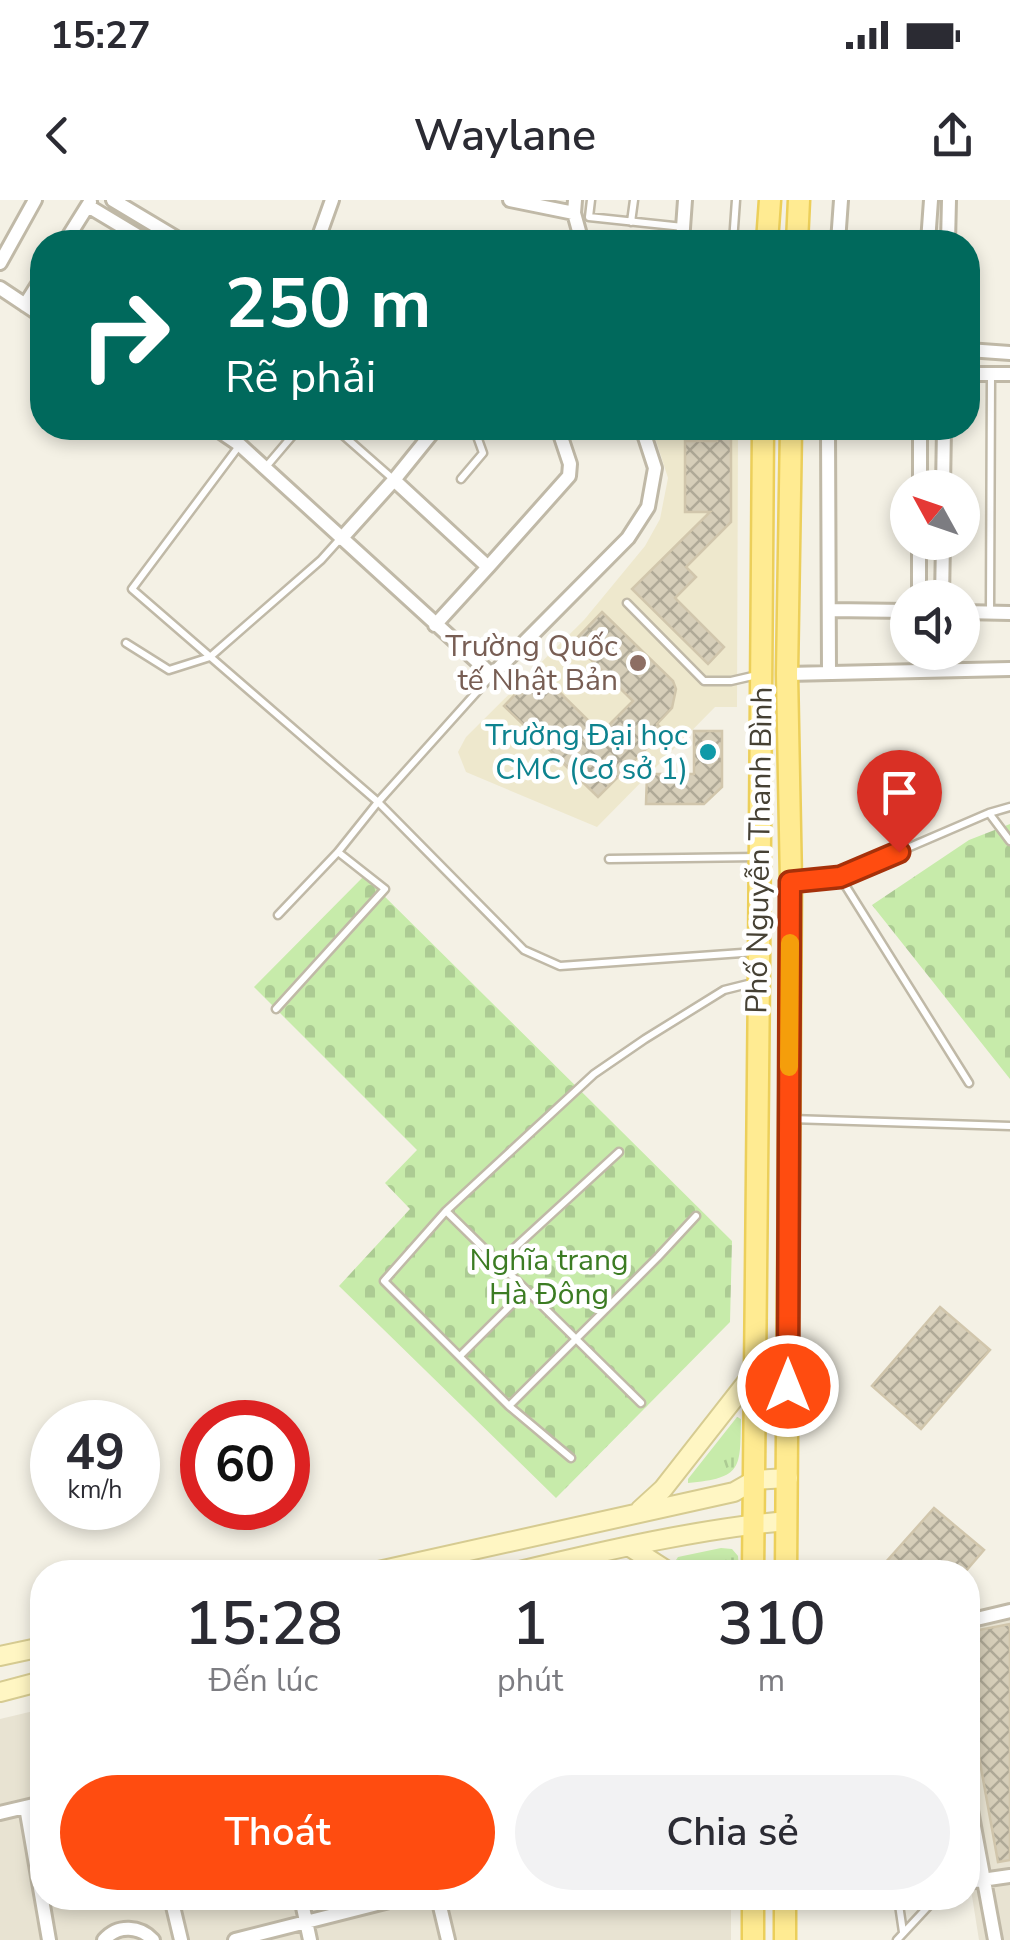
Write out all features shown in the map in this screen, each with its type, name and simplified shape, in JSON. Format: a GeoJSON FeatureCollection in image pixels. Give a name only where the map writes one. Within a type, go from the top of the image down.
{"type":"FeatureCollection","features":[{"type":"Feature","properties":{"kind":"main road"},"geometry":{"type":"LineString","coordinates":[[768,230],[770,200]]}},
{"type":"Feature","properties":{"kind":"main road"},"geometry":{"type":"LineString","coordinates":[[798,230],[799,200]]}},
{"type":"Feature","properties":{"kind":"main road","name":"Phố Nguyễn Thanh Bình"},"geometry":{"type":"LineString","coordinates":[[753,1560],[763,440]]}},
{"type":"Feature","properties":{"kind":"main road","name":"Phố Nguyễn Thanh Bình"},"geometry":{"type":"LineString","coordinates":[[786,1560],[790,882],[787,674],[792,440]]}},
{"type":"Feature","properties":{"kind":"main road"},"geometry":{"type":"LineString","coordinates":[[638,1512],[663,1489],[757,1368]]}},
{"type":"Feature","properties":{"kind":"main road"},"geometry":{"type":"LineString","coordinates":[[427,1560],[734,1492],[755,1480],[788,1478]]}},
{"type":"Feature","properties":{"kind":"main road"},"geometry":{"type":"LineString","coordinates":[[588,1560],[630,1547],[787,1521]]}},
{"type":"Feature","properties":{"kind":"main road"},"geometry":{"type":"LineString","coordinates":[[630,1547],[650,1560]]}},
{"type":"Feature","properties":{"kind":"main road"},"geometry":{"type":"LineString","coordinates":[[0,1656],[30,1650]]}},
{"type":"Feature","properties":{"kind":"main road"},"geometry":{"type":"LineString","coordinates":[[0,1692],[30,1685]]}},
{"type":"Feature","properties":{"kind":"main road"},"geometry":{"type":"LineString","coordinates":[[752,1910],[753,1940]]}},
{"type":"Feature","properties":{"kind":"main road"},"geometry":{"type":"LineString","coordinates":[[785,1910],[785,1940]]}},
{"type":"Feature","properties":{"kind":"street"},"geometry":{"type":"LineString","coordinates":[[0,262],[34,200]]}},
{"type":"Feature","properties":{"kind":"street"},"geometry":{"type":"LineString","coordinates":[[114,200],[163,230]]}},
{"type":"Feature","properties":{"kind":"street"},"geometry":{"type":"LineString","coordinates":[[323,230],[332,200]]}},
{"type":"Feature","properties":{"kind":"street"},"geometry":{"type":"LineString","coordinates":[[510,200],[574,207]]}},
{"type":"Feature","properties":{"kind":"street"},"geometry":{"type":"LineString","coordinates":[[682,230],[686,200]]}},
{"type":"Feature","properties":{"kind":"street"},"geometry":{"type":"LineString","coordinates":[[839,230],[841,200]]}},
{"type":"Feature","properties":{"kind":"street"},"geometry":{"type":"LineString","coordinates":[[929,230],[931,200]]}},
{"type":"Feature","properties":{"kind":"street"},"geometry":{"type":"LineString","coordinates":[[948,230],[949,200]]}},
{"type":"Feature","properties":{"kind":"street"},"geometry":{"type":"LineString","coordinates":[[73,230],[90,203],[130,230]]}},
{"type":"Feature","properties":{"kind":"street"},"geometry":{"type":"LineString","coordinates":[[0,288],[30,308]]}},
{"type":"Feature","properties":{"kind":"street"},"geometry":{"type":"LineString","coordinates":[[25,305],[30,297]]}},
{"type":"Feature","properties":{"kind":"street"},"geometry":{"type":"LineString","coordinates":[[980,351],[1010,353]]}},
{"type":"Feature","properties":{"kind":"street"},"geometry":{"type":"LineString","coordinates":[[980,374],[1010,374]]}},
{"type":"Feature","properties":{"kind":"street"},"geometry":{"type":"LineString","coordinates":[[233,440],[492,675],[628,538],[648,507],[655,468],[646,440]]}},
{"type":"Feature","properties":{"kind":"street"},"geometry":{"type":"LineString","coordinates":[[340,539],[426,440]]}},
{"type":"Feature","properties":{"kind":"street"},"geometry":{"type":"LineString","coordinates":[[434,625],[568,476],[570,464],[562,440]]}},
{"type":"Feature","properties":{"kind":"street"},"geometry":{"type":"LineString","coordinates":[[828,440],[829,673]]}},
{"type":"Feature","properties":{"kind":"street"},"geometry":{"type":"LineString","coordinates":[[920,440],[920,470]]}},
{"type":"Feature","properties":{"kind":"street"},"geometry":{"type":"LineString","coordinates":[[944,440],[944,470]]}},
{"type":"Feature","properties":{"kind":"street"},"geometry":{"type":"LineString","coordinates":[[394,480],[488,567]]}},
{"type":"Feature","properties":{"kind":"street"},"geometry":{"type":"LineString","coordinates":[[830,610],[890,611]]}},
{"type":"Feature","properties":{"kind":"street"},"geometry":{"type":"LineString","coordinates":[[980,613],[1010,613]]}},
{"type":"Feature","properties":{"kind":"street"},"geometry":{"type":"LineString","coordinates":[[787,674],[1010,668]]}},
{"type":"Feature","properties":{"kind":"street"},"geometry":{"type":"LineString","coordinates":[[980,1618],[1010,1610]]}},
{"type":"Feature","properties":{"kind":"street"},"geometry":{"type":"LineString","coordinates":[[0,1812],[30,1806]]}},
{"type":"Feature","properties":{"kind":"street"},"geometry":{"type":"LineString","coordinates":[[26,1807],[30,1830]]}},
{"type":"Feature","properties":{"kind":"street"},"geometry":{"type":"LineString","coordinates":[[980,1868],[995,1940]]}},
{"type":"Feature","properties":{"kind":"street"},"geometry":{"type":"LineString","coordinates":[[982,1880],[1010,1876]]}},
{"type":"Feature","properties":{"kind":"street"},"geometry":{"type":"LineString","coordinates":[[44,1910],[49,1940]]}},
{"type":"Feature","properties":{"kind":"street"},"geometry":{"type":"LineString","coordinates":[[174,1910],[181,1940]]}},
{"type":"Feature","properties":{"kind":"street"},"geometry":{"type":"LineString","coordinates":[[304,1910],[310,1940]]}},
{"type":"Feature","properties":{"kind":"street"},"geometry":{"type":"LineString","coordinates":[[235,1940],[358,1910]]}},
{"type":"Feature","properties":{"kind":"street"},"geometry":{"type":"LineString","coordinates":[[441,1910],[448,1940]]}},
{"type":"Feature","properties":{"kind":"street"},"geometry":{"type":"LineString","coordinates":[[104,1940],[110,1933],[131,1928],[154,1940]]}},
{"type":"Feature","properties":{"kind":"lane"},"geometry":{"type":"LineString","coordinates":[[592,200],[590,218],[682,226]]}},
{"type":"Feature","properties":{"kind":"lane"},"geometry":{"type":"LineString","coordinates":[[631,222],[634,200]]}},
{"type":"Feature","properties":{"kind":"lane"},"geometry":{"type":"LineString","coordinates":[[734,230],[736,200]]}},
{"type":"Feature","properties":{"kind":"lane"},"geometry":{"type":"LineString","coordinates":[[990,374],[990,613]]}},
{"type":"Feature","properties":{"kind":"lane"},"geometry":{"type":"LineString","coordinates":[[264,468],[288,440]]}},
{"type":"Feature","properties":{"kind":"lane"},"geometry":{"type":"LineString","coordinates":[[349,440],[394,480]]}},
{"type":"Feature","properties":{"kind":"lane"},"geometry":{"type":"LineString","coordinates":[[461,479],[482,453],[478,440]]}},
{"type":"Feature","properties":{"kind":"lane"},"geometry":{"type":"LineString","coordinates":[[240,445],[132,589],[378,802],[524,950],[560,966],[758,952]]}},
{"type":"Feature","properties":{"kind":"lane"},"geometry":{"type":"LineString","coordinates":[[126,643],[170,670],[210,657],[340,539]]}},
{"type":"Feature","properties":{"kind":"lane"},"geometry":{"type":"LineString","coordinates":[[627,603],[704,681],[761,675]]}},
{"type":"Feature","properties":{"kind":"lane"},"geometry":{"type":"LineString","coordinates":[[278,915],[492,675]]}},
{"type":"Feature","properties":{"kind":"lane"},"geometry":{"type":"LineString","coordinates":[[790,882],[840,877],[1010,806]]}},
{"type":"Feature","properties":{"kind":"lane"},"geometry":{"type":"LineString","coordinates":[[989,813],[1010,842]]}},
{"type":"Feature","properties":{"kind":"lane"},"geometry":{"type":"LineString","coordinates":[[276,1009],[385,889],[338,852]]}},
{"type":"Feature","properties":{"kind":"lane"},"geometry":{"type":"LineString","coordinates":[[609,859],[759,857]]}},
{"type":"Feature","properties":{"kind":"lane"},"geometry":{"type":"LineString","coordinates":[[840,877],[969,1082]]}},
{"type":"Feature","properties":{"kind":"lane"},"geometry":{"type":"LineString","coordinates":[[571,1458],[509,1406],[384,1281],[446,1211],[594,1074],[724,990],[757,982]]}},
{"type":"Feature","properties":{"kind":"lane"},"geometry":{"type":"LineString","coordinates":[[789,1118],[1010,1126]]}},
{"type":"Feature","properties":{"kind":"lane"},"geometry":{"type":"LineString","coordinates":[[498,1263],[619,1152]]}},
{"type":"Feature","properties":{"kind":"lane"},"geometry":{"type":"LineString","coordinates":[[446,1211],[641,1403]]}},
{"type":"Feature","properties":{"kind":"lane"},"geometry":{"type":"LineString","coordinates":[[509,1406],[696,1216]]}},
{"type":"Feature","properties":{"kind":"lane"},"geometry":{"type":"LineString","coordinates":[[460,1356],[526,1290]]}},
{"type":"Feature","properties":{"kind":"lane"},"geometry":{"type":"LineString","coordinates":[[900,1910],[903,1933]]}},
{"type":"Feature","properties":{"kind":"lane"},"geometry":{"type":"LineString","coordinates":[[897,1940],[925,1910]]}},
{"type":"Feature","properties":{"kind":"shaded area","name":"Trường Quốc tế Nhật Bản"},"geometry":{"type":"Polygon","coordinates":[[[656,440],[738,440],[737,707],[715,707],[597,827],[466,772],[458,752],[466,737],[584,620],[645,546],[660,519],[668,478],[656,440]]]}},
{"type":"Feature","properties":{"kind":"shaded area"},"geometry":{"type":"Polygon","coordinates":[[[1010,1606],[1010,1940],[979,1940],[974,1910],[980,1910],[980,1614],[1010,1606]]]}},
{"type":"Feature","properties":{"kind":"shaded area"},"geometry":{"type":"Polygon","coordinates":[[[30,1712],[30,1910],[731,1910],[731,1940],[0,1940],[0,1719],[30,1712]]]}},
{"type":"Feature","properties":{"kind":"green space"},"geometry":{"type":"Polygon","coordinates":[[[1010,824],[1010,1079],[872,905],[969,840],[1010,824]]]}},
{"type":"Feature","properties":{"kind":"green space","name":"Nghĩa trang Hà Đông"},"geometry":{"type":"Polygon","coordinates":[[[364,876],[732,1241],[730,1322],[556,1498],[339,1286],[410,1209],[385,1183],[417,1150],[254,987],[364,876]]]}},
{"type":"Feature","properties":{"kind":"green space"},"geometry":{"type":"Polygon","coordinates":[[[737,1417],[741,1419],[741,1436],[735,1468],[719,1478],[688,1483],[688,1479],[737,1417]]]}},
{"type":"Feature","properties":{"kind":"green space"},"geometry":{"type":"Polygon","coordinates":[[[721,1548],[732,1549],[738,1560],[676,1560],[721,1548]]]}},
{"type":"Feature","properties":{"kind":"building"},"geometry":{"type":"Polygon","coordinates":[[[731,440],[731,522],[686,567],[696,577],[675,598],[724,647],[708,664],[632,589],[710,512],[685,512],[685,441],[731,440]]]}},
{"type":"Feature","properties":{"kind":"building"},"geometry":{"type":"Polygon","coordinates":[[[602,612],[673,681],[676,689],[672,708],[657,724],[664,731],[598,797],[504,706],[538,671],[601,733],[633,701],[573,642],[602,612]]]}},
{"type":"Feature","properties":{"kind":"building","name":"Trường Đại học CMC (Cơ sở 1)"},"geometry":{"type":"Polygon","coordinates":[[[694,731],[722,731],[722,787],[704,804],[646,804],[647,774],[694,774],[694,731]]]}},
{"type":"Feature","properties":{"kind":"building"},"geometry":{"type":"Polygon","coordinates":[[[940,1307],[990,1350],[921,1429],[872,1386],[940,1307]]]}},
{"type":"Feature","properties":{"kind":"building"},"geometry":{"type":"Polygon","coordinates":[[[934,1508],[984,1550],[975,1560],[888,1560],[934,1508]]]}},
{"type":"Feature","properties":{"kind":"building"},"geometry":{"type":"Polygon","coordinates":[[[1010,1624],[1010,1860],[998,1862],[980,1762],[980,1630],[1010,1624]]]}},
{"type":"Feature","properties":{"kind":"slow traffic"},"geometry":{"type":"LineString","coordinates":[[789,1067],[790,943]]}},
{"type":"Feature","properties":{"kind":"place","name":"Trường Quốc tế Nhật Bản"},"geometry":{"type":"Point","coordinates":[638,663]}},
{"type":"Feature","properties":{"kind":"place","name":"Trường Đại học CMC (Cơ sở 1)"},"geometry":{"type":"Point","coordinates":[708,752]}},
{"type":"Feature","properties":{"kind":"route"},"geometry":{"type":"LineString","coordinates":[[788,1386],[790,882],[840,877],[899,852]]}}]}
